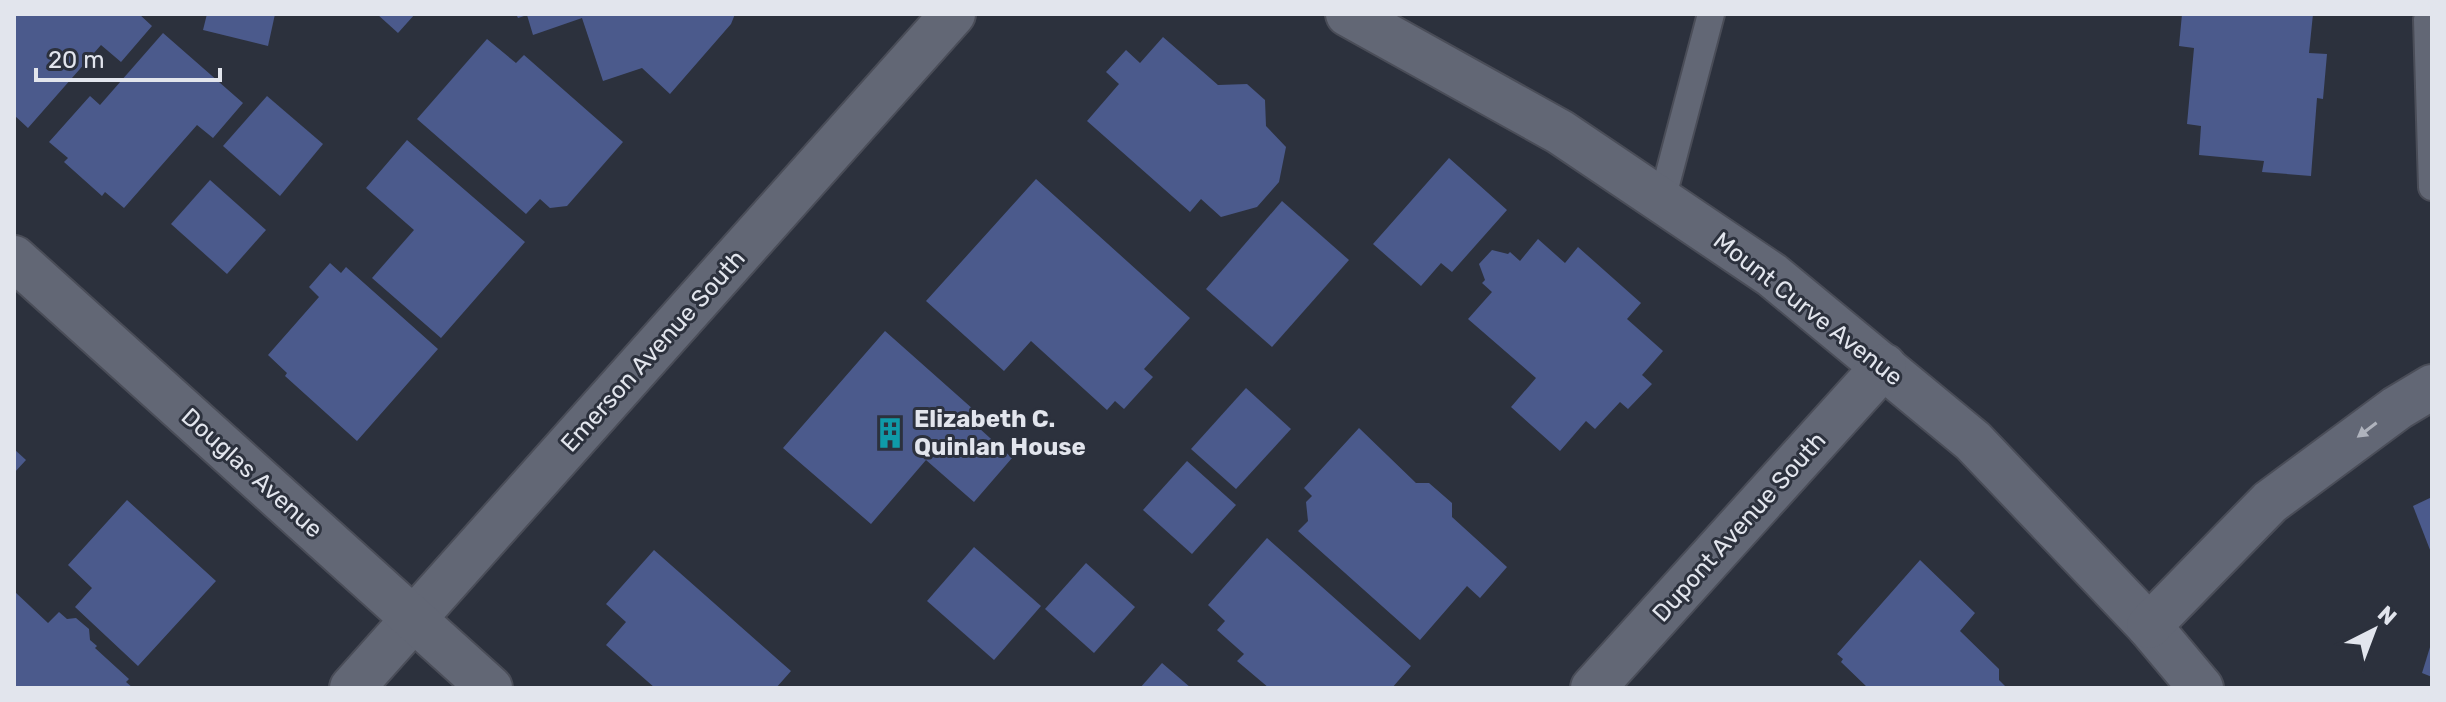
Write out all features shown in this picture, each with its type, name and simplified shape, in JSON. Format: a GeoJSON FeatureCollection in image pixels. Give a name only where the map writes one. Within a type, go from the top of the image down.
{"type":"FeatureCollection","features":[{"type":"Feature","properties":{"kind":"street","name":"Emerson Avenue South"},"geometry":{"type":"LineString","coordinates":[[352,688],[953,14]]}},
{"type":"Feature","properties":{"kind":"street","name":"Mount Curve Avenue"},"geometry":{"type":"LineString","coordinates":[[1348,14],[1560,132],[1772,275],[1973,441],[2149,626],[2201,688]]}},
{"type":"Feature","properties":{"kind":"street","name":"Douglas Avenue"},"geometry":{"type":"LineString","coordinates":[[14,258],[490,688]]}},
{"type":"Feature","properties":{"kind":"street","name":"Dupont Avenue South"},"geometry":{"type":"LineString","coordinates":[[1593,688],[1884,366]]}},
{"type":"Feature","properties":{"kind":"street"},"geometry":{"type":"LineString","coordinates":[[2149,626],[2270,502],[2397,408],[2432,387]]}},
{"type":"Feature","properties":{"kind":"lane"},"geometry":{"type":"LineString","coordinates":[[1662,200],[1711,14]]}},
{"type":"Feature","properties":{"kind":"lane"},"geometry":{"type":"LineString","coordinates":[[2427,20],[2432,187]]}},
{"type":"Feature","properties":{"kind":"building"},"geometry":{"type":"Polygon","coordinates":[[[15,14],[139,14],[152,26],[121,62],[101,45],[28,128],[14,115],[15,14]]]}},
{"type":"Feature","properties":{"kind":"building"},"geometry":{"type":"Polygon","coordinates":[[[207,14],[275,14],[268,46],[203,30],[207,14]]]}},
{"type":"Feature","properties":{"kind":"building"},"geometry":{"type":"Polygon","coordinates":[[[377,14],[415,14],[398,33],[377,14]]]}},
{"type":"Feature","properties":{"kind":"building"},"geometry":{"type":"Polygon","coordinates":[[[516,14],[735,14],[731,24],[670,94],[642,68],[603,81],[582,18],[533,35],[527,15],[518,18],[516,14]]]}},
{"type":"Feature","properties":{"kind":"building"},"geometry":{"type":"Polygon","coordinates":[[[2182,14],[2313,14],[2309,53],[2327,54],[2323,99],[2317,98],[2311,176],[2262,172],[2264,161],[2199,155],[2201,126],[2187,124],[2194,48],[2179,46],[2182,14]]]}},
{"type":"Feature","properties":{"kind":"building"},"geometry":{"type":"Polygon","coordinates":[[[163,33],[243,103],[213,138],[197,125],[124,208],[105,192],[102,196],[64,162],[68,158],[49,142],[90,96],[100,105],[163,33]]]}},
{"type":"Feature","properties":{"kind":"building"},"geometry":{"type":"Polygon","coordinates":[[[1163,37],[1218,85],[1247,84],[1265,100],[1266,126],[1286,147],[1279,182],[1257,207],[1221,217],[1201,199],[1190,212],[1087,121],[1119,84],[1106,72],[1126,50],[1140,63],[1163,37]]]}},
{"type":"Feature","properties":{"kind":"building"},"geometry":{"type":"Polygon","coordinates":[[[487,39],[516,63],[524,55],[623,142],[567,206],[550,208],[540,199],[526,214],[417,119],[487,39]]]}},
{"type":"Feature","properties":{"kind":"building"},"geometry":{"type":"Polygon","coordinates":[[[267,96],[323,144],[280,196],[223,146],[267,96]]]}},
{"type":"Feature","properties":{"kind":"building"},"geometry":{"type":"Polygon","coordinates":[[[407,140],[525,242],[441,338],[372,278],[414,230],[366,188],[407,140]]]}},
{"type":"Feature","properties":{"kind":"building"},"geometry":{"type":"Polygon","coordinates":[[[1449,158],[1507,210],[1452,272],[1441,263],[1421,286],[1373,244],[1449,158]]]}},
{"type":"Feature","properties":{"kind":"building"},"geometry":{"type":"Polygon","coordinates":[[[1036,179],[1190,318],[1144,369],[1153,377],[1124,409],[1115,401],[1107,410],[1031,341],[1004,371],[926,301],[1036,179]]]}},
{"type":"Feature","properties":{"kind":"building"},"geometry":{"type":"Polygon","coordinates":[[[210,180],[266,230],[227,274],[171,224],[210,180]]]}},
{"type":"Feature","properties":{"kind":"building"},"geometry":{"type":"Polygon","coordinates":[[[1282,201],[1349,260],[1272,347],[1206,289],[1282,201]]]}},
{"type":"Feature","properties":{"kind":"building"},"geometry":{"type":"Polygon","coordinates":[[[1538,239],[1565,263],[1578,247],[1641,303],[1627,319],[1663,351],[1642,375],[1652,384],[1628,409],[1620,402],[1595,429],[1586,421],[1560,451],[1511,407],[1536,378],[1468,319],[1492,292],[1482,283],[1485,280],[1479,264],[1492,250],[1510,252],[1520,261],[1538,239]]]}},
{"type":"Feature","properties":{"kind":"building"},"geometry":{"type":"Polygon","coordinates":[[[330,263],[341,273],[346,267],[438,349],[357,441],[285,376],[287,373],[268,355],[319,297],[309,287],[330,263]]]}},
{"type":"Feature","properties":{"kind":"building","name":"Elizabeth C. Quinlan House"},"geometry":{"type":"Polygon","coordinates":[[[885,331],[974,410],[968,418],[1012,458],[974,502],[926,460],[871,524],[783,448],[885,331]]]}},
{"type":"Feature","properties":{"kind":"building"},"geometry":{"type":"Polygon","coordinates":[[[1246,388],[1291,429],[1236,489],[1191,449],[1246,388]]]}},
{"type":"Feature","properties":{"kind":"building"},"geometry":{"type":"Polygon","coordinates":[[[1359,428],[1416,483],[1429,483],[1452,503],[1452,517],[1507,567],[1480,598],[1467,586],[1420,640],[1298,531],[1308,521],[1306,502],[1312,496],[1304,488],[1359,428]]]}},
{"type":"Feature","properties":{"kind":"building"},"geometry":{"type":"Polygon","coordinates":[[[14,449],[26,460],[14,473],[14,449]]]}},
{"type":"Feature","properties":{"kind":"building"},"geometry":{"type":"Polygon","coordinates":[[[1187,461],[1236,505],[1192,554],[1143,510],[1187,461]]]}},
{"type":"Feature","properties":{"kind":"building"},"geometry":{"type":"Polygon","coordinates":[[[2432,497],[2432,555],[2413,506],[2432,497]]]}},
{"type":"Feature","properties":{"kind":"building"},"geometry":{"type":"Polygon","coordinates":[[[127,500],[216,581],[138,666],[75,607],[92,588],[68,565],[127,500]]]}},
{"type":"Feature","properties":{"kind":"building"},"geometry":{"type":"Polygon","coordinates":[[[1267,538],[1411,666],[1392,688],[1269,688],[1237,661],[1244,654],[1217,630],[1225,621],[1208,605],[1267,538]]]}},
{"type":"Feature","properties":{"kind":"building"},"geometry":{"type":"Polygon","coordinates":[[[974,547],[1041,606],[994,660],[927,601],[974,547]]]}},
{"type":"Feature","properties":{"kind":"building"},"geometry":{"type":"Polygon","coordinates":[[[654,550],[791,671],[776,688],[655,688],[606,645],[626,622],[606,604],[654,550]]]}},
{"type":"Feature","properties":{"kind":"building"},"geometry":{"type":"Polygon","coordinates":[[[1920,560],[1975,613],[1960,631],[1999,669],[1999,680],[2007,688],[1868,688],[1841,662],[1843,659],[1837,654],[1920,560]]]}},
{"type":"Feature","properties":{"kind":"building"},"geometry":{"type":"Polygon","coordinates":[[[1086,563],[1135,607],[1094,653],[1045,609],[1086,563]]]}},
{"type":"Feature","properties":{"kind":"building"},"geometry":{"type":"Polygon","coordinates":[[[14,591],[48,623],[59,612],[67,619],[76,618],[89,629],[90,640],[97,646],[95,648],[129,679],[126,682],[133,688],[14,688],[14,591]]]}},
{"type":"Feature","properties":{"kind":"building"},"geometry":{"type":"Polygon","coordinates":[[[2432,645],[2432,677],[2422,673],[2432,645]]]}},
{"type":"Feature","properties":{"kind":"building"},"geometry":{"type":"Polygon","coordinates":[[[1162,663],[1191,688],[1140,688],[1162,663]]]}},
{"type":"Feature","properties":{"kind":"place","name":"Elizabeth C. Quinlan House"},"geometry":{"type":"Point","coordinates":[890,433]}}]}
